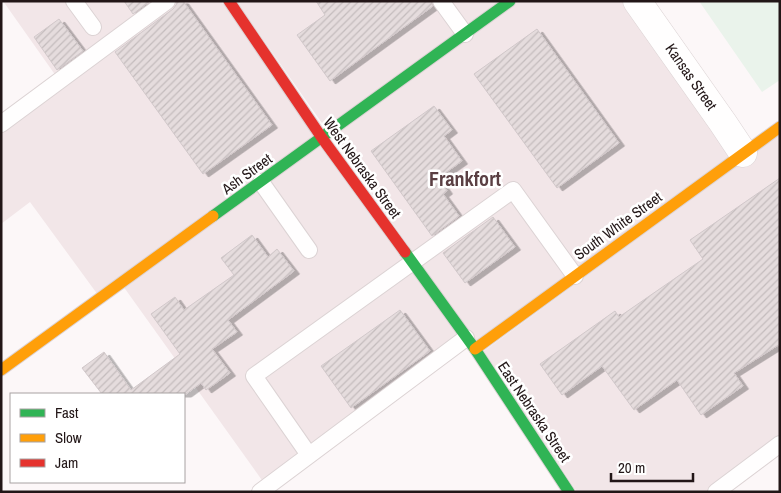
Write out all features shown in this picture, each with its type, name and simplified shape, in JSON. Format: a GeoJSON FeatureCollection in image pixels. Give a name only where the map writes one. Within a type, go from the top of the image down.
{"type":"FeatureCollection","features":[{"type":"Feature","properties":{"kind":"street","name":"West Nebraska Street"},"geometry":{"type":"LineString","coordinates":[[229,1],[322,138],[470,343]]}},
{"type":"Feature","properties":{"kind":"street","name":"Ash Street"},"geometry":{"type":"LineString","coordinates":[[1,370],[510,1]]}},
{"type":"Feature","properties":{"kind":"street","name":"Kansas Street"},"geometry":{"type":"LineString","coordinates":[[637,1],[743,153]]}},
{"type":"Feature","properties":{"kind":"street","name":"South White Street"},"geometry":{"type":"LineString","coordinates":[[470,343],[575,276],[780,126]]}},
{"type":"Feature","properties":{"kind":"street","name":"East Nebraska Street"},"geometry":{"type":"LineString","coordinates":[[470,343],[569,492]]}},
{"type":"Feature","properties":{"kind":"lane"},"geometry":{"type":"LineString","coordinates":[[74,1],[93,27]]}},
{"type":"Feature","properties":{"kind":"lane"},"geometry":{"type":"LineString","coordinates":[[1,124],[167,1]]}},
{"type":"Feature","properties":{"kind":"lane"},"geometry":{"type":"LineString","coordinates":[[441,1],[465,34]]}},
{"type":"Feature","properties":{"kind":"lane"},"geometry":{"type":"LineString","coordinates":[[261,182],[309,250]]}},
{"type":"Feature","properties":{"kind":"lane"},"geometry":{"type":"LineString","coordinates":[[309,455],[254,376],[513,190],[575,276]]}},
{"type":"Feature","properties":{"kind":"lane"},"geometry":{"type":"LineString","coordinates":[[260,492],[309,455],[470,343]]}},
{"type":"Feature","properties":{"kind":"lane"},"geometry":{"type":"LineString","coordinates":[[716,492],[780,444]]}},
{"type":"Feature","properties":{"kind":"shaded area"},"geometry":{"type":"Polygon","coordinates":[[[3,1],[221,1],[316,136],[98,295],[30,202],[1,224],[1,117],[56,76],[3,1]]]}},
{"type":"Feature","properties":{"kind":"shaded area"},"geometry":{"type":"Polygon","coordinates":[[[236,1],[628,1],[735,152],[476,342],[236,1]]]}},
{"type":"Feature","properties":{"kind":"shaded area"},"geometry":{"type":"Polygon","coordinates":[[[699,1],[780,1],[780,80],[762,92],[699,1]]]}},
{"type":"Feature","properties":{"kind":"shaded area"},"geometry":{"type":"Polygon","coordinates":[[[780,134],[780,456],[771,445],[708,492],[577,492],[484,351],[780,134]]]}},
{"type":"Feature","properties":{"kind":"shaded area"},"geometry":{"type":"Polygon","coordinates":[[[321,143],[465,344],[269,490],[123,286],[321,143]]]}},
{"type":"Feature","properties":{"kind":"building"},"geometry":{"type":"Polygon","coordinates":[[[124,1],[150,1],[133,14],[124,1]]]}},
{"type":"Feature","properties":{"kind":"building"},"geometry":{"type":"Polygon","coordinates":[[[177,1],[183,1],[272,125],[203,174],[115,52],[173,9],[177,1]]]}},
{"type":"Feature","properties":{"kind":"building"},"geometry":{"type":"Polygon","coordinates":[[[316,1],[431,1],[433,6],[330,81],[297,35],[325,15],[316,1]]]}},
{"type":"Feature","properties":{"kind":"building"},"geometry":{"type":"Polygon","coordinates":[[[59,19],[83,51],[57,70],[34,37],[59,19]]]}},
{"type":"Feature","properties":{"kind":"building"},"geometry":{"type":"Polygon","coordinates":[[[537,29],[619,143],[557,188],[474,74],[537,29]]]}},
{"type":"Feature","properties":{"kind":"building"},"geometry":{"type":"Polygon","coordinates":[[[434,106],[452,130],[444,136],[462,161],[438,178],[447,191],[443,194],[459,216],[432,236],[371,151],[434,106]]]}},
{"type":"Feature","properties":{"kind":"building"},"geometry":{"type":"Polygon","coordinates":[[[780,178],[780,344],[734,373],[743,386],[701,415],[677,380],[634,410],[602,366],[562,395],[540,364],[615,311],[619,317],[703,259],[690,240],[780,178]]]}},
{"type":"Feature","properties":{"kind":"building"},"geometry":{"type":"Polygon","coordinates":[[[493,217],[515,247],[465,283],[443,253],[493,217]]]}},
{"type":"Feature","properties":{"kind":"building"},"geometry":{"type":"Polygon","coordinates":[[[252,235],[268,257],[277,249],[294,271],[228,320],[237,332],[212,349],[230,373],[206,390],[201,383],[186,394],[101,393],[82,368],[104,352],[131,390],[180,354],[151,314],[175,297],[184,310],[234,275],[221,258],[252,235]]]}},
{"type":"Feature","properties":{"kind":"building"},"geometry":{"type":"Polygon","coordinates":[[[400,310],[430,351],[351,408],[321,366],[400,310]]]}},
{"type":"Feature","properties":{"kind":"traffic: fast"},"geometry":{"type":"LineString","coordinates":[[213,216],[510,1]]}},
{"type":"Feature","properties":{"kind":"traffic: fast"},"geometry":{"type":"LineString","coordinates":[[405,252],[475,349],[569,492]]}},
{"type":"Feature","properties":{"kind":"traffic: slow"},"geometry":{"type":"LineString","coordinates":[[475,349],[780,127]]}},
{"type":"Feature","properties":{"kind":"traffic: slow"},"geometry":{"type":"LineString","coordinates":[[1,370],[213,216]]}},
{"type":"Feature","properties":{"kind":"traffic: jam"},"geometry":{"type":"LineString","coordinates":[[229,1],[322,138],[405,252]]}},
{"type":"Feature","properties":{"kind":"district","name":"Frankfort"},"geometry":{"type":"Point","coordinates":[465,179]}}]}
